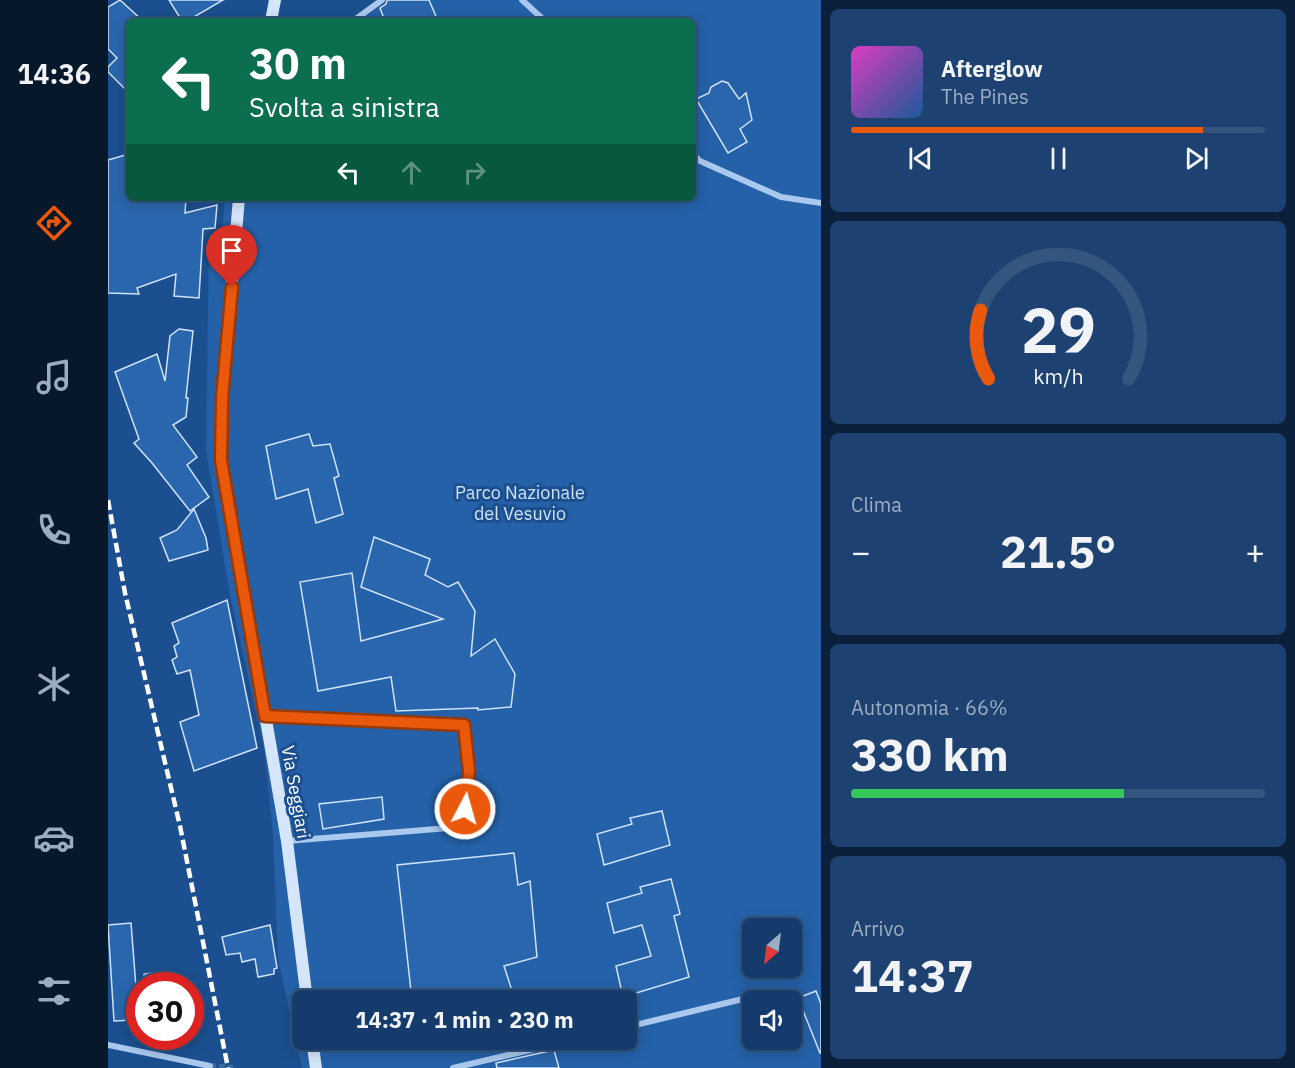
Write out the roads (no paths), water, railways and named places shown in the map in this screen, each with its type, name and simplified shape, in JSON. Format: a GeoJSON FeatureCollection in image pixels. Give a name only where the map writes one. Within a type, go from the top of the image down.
{"type":"FeatureCollection","features":[{"type":"Feature","properties":{"kind":"main road"},"geometry":{"type":"LineString","coordinates":[[272,18],[275,0]]}},
{"type":"Feature","properties":{"kind":"main road","name":"Via Seggiari"},"geometry":{"type":"LineString","coordinates":[[239,201],[222,398],[221,460],[287,841],[306,990]]}},
{"type":"Feature","properties":{"kind":"main road"},"geometry":{"type":"LineString","coordinates":[[313,1050],[316,1068]]}},
{"type":"Feature","properties":{"kind":"street"},"geometry":{"type":"LineString","coordinates":[[357,18],[382,0]]}},
{"type":"Feature","properties":{"kind":"street"},"geometry":{"type":"LineString","coordinates":[[522,0],[542,18]]}},
{"type":"Feature","properties":{"kind":"street"},"geometry":{"type":"LineString","coordinates":[[696,157],[700,161],[781,197],[821,203]]}},
{"type":"Feature","properties":{"kind":"street"},"geometry":{"type":"LineString","coordinates":[[265,716],[464,725],[469,771],[465,809],[448,828],[287,841]]}},
{"type":"Feature","properties":{"kind":"street"},"geometry":{"type":"LineString","coordinates":[[637,1025],[742,999]]}},
{"type":"Feature","properties":{"kind":"street"},"geometry":{"type":"LineString","coordinates":[[108,1045],[210,1066]]}},
{"type":"Feature","properties":{"kind":"street"},"geometry":{"type":"LineString","coordinates":[[453,1068],[530,1050]]}},
{"type":"Feature","properties":{"kind":"tunnel"},"geometry":{"type":"LineString","coordinates":[[210,1066],[233,1068]]}},
{"type":"Feature","properties":{"kind":"railway"},"geometry":{"type":"LineString","coordinates":[[108,500],[125,593],[180,826],[228,1068]]}},
{"type":"Feature","properties":{"kind":"park label","name":"Parco Nazionale del Vesuvio"},"geometry":{"type":"Point","coordinates":[520,502]}}]}
